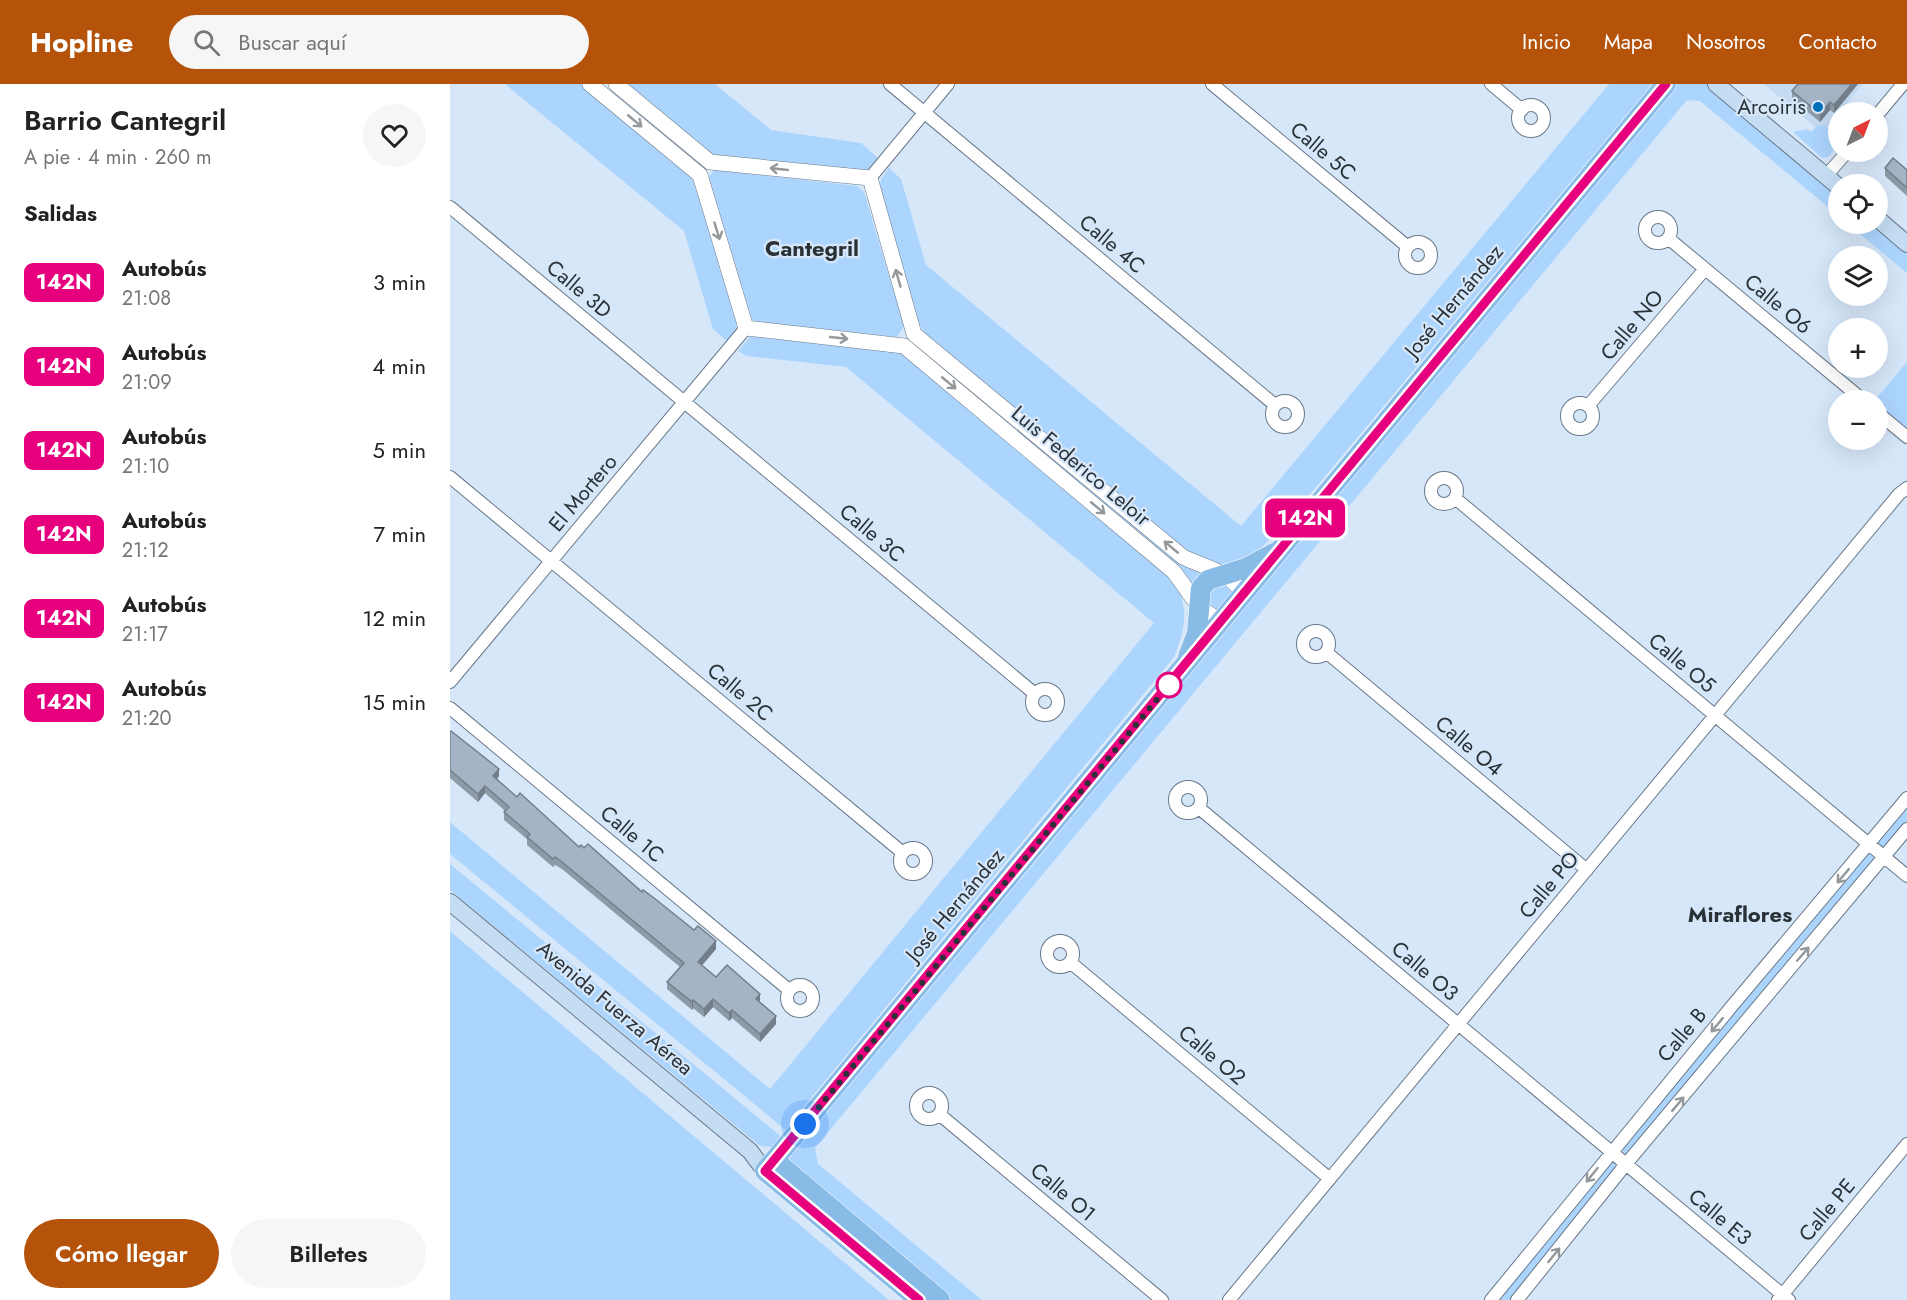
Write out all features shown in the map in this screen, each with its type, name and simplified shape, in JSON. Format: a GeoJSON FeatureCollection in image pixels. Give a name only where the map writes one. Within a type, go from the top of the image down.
{"type":"FeatureCollection","features":[{"type":"Feature","properties":{"kind":"main road","name":"José Hernández"},"geometry":{"type":"LineString","coordinates":[[770,1166],[1666,84]]}},
{"type":"Feature","properties":{"kind":"main road"},"geometry":{"type":"LineString","coordinates":[[1716,84],[1828,179]]}},
{"type":"Feature","properties":{"kind":"main road"},"geometry":{"type":"LineString","coordinates":[[1888,228],[1907,244]]}},
{"type":"Feature","properties":{"kind":"main road","name":"José Hernández"},"geometry":{"type":"LineString","coordinates":[[1182,669],[1197,633],[1201,588],[1208,580],[1246,568],[1279,550]]}},
{"type":"Feature","properties":{"kind":"main road","name":"Avenida Fuerza Aérea"},"geometry":{"type":"LineString","coordinates":[[450,902],[750,1151],[940,1300]]}},
{"type":"Feature","properties":{"kind":"main road","name":"Avenida Fuerza Aérea"},"geometry":{"type":"LineString","coordinates":[[770,1166],[919,1300]]}},
{"type":"Feature","properties":{"kind":"street"},"geometry":{"type":"LineString","coordinates":[[590,84],[700,175],[746,328],[904,346],[914,334],[870,178]]}},
{"type":"Feature","properties":{"kind":"street"},"geometry":{"type":"LineString","coordinates":[[616,84],[710,162],[870,178]]}},
{"type":"Feature","properties":{"kind":"street","name":"Calle 4C"},"geometry":{"type":"LineString","coordinates":[[890,84],[1275,405]]}},
{"type":"Feature","properties":{"kind":"street"},"geometry":{"type":"LineString","coordinates":[[870,178],[948,84]]}},
{"type":"Feature","properties":{"kind":"street","name":"Calle 5C"},"geometry":{"type":"LineString","coordinates":[[1212,84],[1408,247]]}},
{"type":"Feature","properties":{"kind":"street"},"geometry":{"type":"LineString","coordinates":[[1491,84],[1522,110]]}},
{"type":"Feature","properties":{"kind":"street"},"geometry":{"type":"LineString","coordinates":[[1888,102],[1903,84]]}},
{"type":"Feature","properties":{"kind":"street"},"geometry":{"type":"LineString","coordinates":[[700,175],[710,162]]}},
{"type":"Feature","properties":{"kind":"street","name":"Calle 3D"},"geometry":{"type":"LineString","coordinates":[[450,207],[684,402]]}},
{"type":"Feature","properties":{"kind":"street","name":"Calle O6"},"geometry":{"type":"LineString","coordinates":[[1668,238],[1851,390]]}},
{"type":"Feature","properties":{"kind":"street","name":"Calle NO"},"geometry":{"type":"LineString","coordinates":[[1588,406],[1705,269]]}},
{"type":"Feature","properties":{"kind":"street","name":"El Mortero"},"geometry":{"type":"LineString","coordinates":[[450,682],[746,328]]}},
{"type":"Feature","properties":{"kind":"street","name":"Luis Federico Leloir"},"geometry":{"type":"LineString","coordinates":[[914,334],[1183,557],[1232,579],[1240,588],[1243,597]]}},
{"type":"Feature","properties":{"kind":"street","name":"Luis Federico Leloir"},"geometry":{"type":"LineString","coordinates":[[904,346],[1173,571],[1199,606],[1216,619],[1226,618]]}},
{"type":"Feature","properties":{"kind":"street","name":"Calle 3C"},"geometry":{"type":"LineString","coordinates":[[684,402],[1035,694]]}},
{"type":"Feature","properties":{"kind":"street"},"geometry":{"type":"LineString","coordinates":[[1888,421],[1903,434],[1907,449]]}},
{"type":"Feature","properties":{"kind":"street","name":"Calle PO"},"geometry":{"type":"LineString","coordinates":[[1229,1300],[1903,491],[1907,475]]}},
{"type":"Feature","properties":{"kind":"street","name":"Calle 2C"},"geometry":{"type":"LineString","coordinates":[[450,477],[903,854]]}},
{"type":"Feature","properties":{"kind":"street","name":"Calle O5"},"geometry":{"type":"LineString","coordinates":[[1455,498],[1907,876]]}},
{"type":"Feature","properties":{"kind":"street","name":"Calle O4"},"geometry":{"type":"LineString","coordinates":[[1326,652],[1587,870]]}},
{"type":"Feature","properties":{"kind":"street","name":"Calle 1C"},"geometry":{"type":"LineString","coordinates":[[450,708],[789,990]]}},
{"type":"Feature","properties":{"kind":"street","name":"Calle B"},"geometry":{"type":"LineString","coordinates":[[1491,1300],[1611,1152],[1907,798]]}},
{"type":"Feature","properties":{"kind":"street","name":"Calle O3"},"geometry":{"type":"LineString","coordinates":[[1199,808],[1626,1164]]}},
{"type":"Feature","properties":{"kind":"street","name":"Calle B"},"geometry":{"type":"LineString","coordinates":[[1517,1300],[1626,1164],[1907,829]]}},
{"type":"Feature","properties":{"kind":"street","name":"Calle O2"},"geometry":{"type":"LineString","coordinates":[[1070,962],[1330,1179]]}},
{"type":"Feature","properties":{"kind":"street","name":"Calle O1"},"geometry":{"type":"LineString","coordinates":[[939,1114],[1162,1300]]}},
{"type":"Feature","properties":{"kind":"street","name":"Calle PE"},"geometry":{"type":"LineString","coordinates":[[1783,1298],[1907,1144]]}},
{"type":"Feature","properties":{"kind":"street","name":"Calle E3"},"geometry":{"type":"LineString","coordinates":[[1626,1164],[1783,1298]]}},
{"type":"Feature","properties":{"kind":"shaded area"},"geometry":{"type":"Polygon","coordinates":[[[505,84],[582,84],[688,173],[698,189],[738,318],[736,330],[727,341],[713,329],[684,231],[505,84]]]}},
{"type":"Feature","properties":{"kind":"shaded area"},"geometry":{"type":"Polygon","coordinates":[[[624,84],[715,84],[771,130],[861,143],[879,159],[863,174],[713,157],[624,84]]]}},
{"type":"Feature","properties":{"kind":"shaded area"},"geometry":{"type":"Polygon","coordinates":[[[1609,84],[1653,84],[1317,486],[1258,551],[1231,563],[1220,564],[1187,553],[928,337],[919,324],[880,187],[881,179],[889,168],[901,179],[926,265],[1241,526],[1609,84]]]}},
{"type":"Feature","properties":{"kind":"shaded area"},"geometry":{"type":"Polygon","coordinates":[[[1666,84],[1716,84],[1828,178],[1828,207],[1700,101],[1687,100],[815,1148],[818,1164],[982,1300],[919,1300],[765,1171],[1182,669],[1198,597],[1263,560],[1666,84]]]}},
{"type":"Feature","properties":{"kind":"shaded area","name":"Arcoiris"},"geometry":{"type":"Polygon","coordinates":[[[1764,84],[1863,84],[1848,102],[1828,102],[1828,126],[1822,133],[1764,84]]]}},
{"type":"Feature","properties":{"kind":"shaded area"},"geometry":{"type":"Polygon","coordinates":[[[1817,126],[1828,128],[1828,157],[1822,158],[1793,132],[1807,129],[1811,132],[1817,126]]]}},
{"type":"Feature","properties":{"kind":"shaded area"},"geometry":{"type":"Polygon","coordinates":[[[714,170],[857,186],[864,192],[904,326],[897,337],[755,322],[749,316],[708,178],[714,170]]]}},
{"type":"Feature","properties":{"kind":"shaded area"},"geometry":{"type":"Polygon","coordinates":[[[1888,231],[1907,244],[1907,273],[1888,257],[1888,246],[1874,246],[1860,234],[1888,234],[1888,231]]]}},
{"type":"Feature","properties":{"kind":"shaded area"},"geometry":{"type":"Polygon","coordinates":[[[759,334],[896,351],[908,355],[1176,583],[1184,611],[1183,629],[1174,657],[798,1114],[787,1131],[450,854],[450,822],[770,1089],[1154,623],[846,367],[747,356],[738,351],[750,337],[759,334]]]}},
{"type":"Feature","properties":{"kind":"shaded area"},"geometry":{"type":"Polygon","coordinates":[[[917,342],[1204,571],[1192,585],[914,346],[917,342]]]}},
{"type":"Feature","properties":{"kind":"shaded area"},"geometry":{"type":"Polygon","coordinates":[[[1907,362],[1907,437],[1888,421],[1888,390],[1883,390],[1907,362]]]}},
{"type":"Feature","properties":{"kind":"shaded area"},"geometry":{"type":"Polygon","coordinates":[[[1907,798],[1907,829],[1517,1300],[1491,1300],[1907,798]]]}},
{"type":"Feature","properties":{"kind":"shaded area"},"geometry":{"type":"Polygon","coordinates":[[[450,864],[783,1138],[772,1147],[760,1146],[450,890],[450,864]]]}},
{"type":"Feature","properties":{"kind":"shaded area"},"geometry":{"type":"Polygon","coordinates":[[[450,931],[889,1300],[450,1300],[450,931]]]}},
{"type":"Feature","properties":{"kind":"building"},"geometry":{"type":"Polygon","coordinates":[[[1798,84],[1852,84],[1837,102],[1828,102],[1820,114],[1792,91],[1798,84]]]}},
{"type":"Feature","properties":{"kind":"building"},"geometry":{"type":"Polygon","coordinates":[[[1893,158],[1907,170],[1907,188],[1885,168],[1893,158]]]}},
{"type":"Feature","properties":{"kind":"building"},"geometry":{"type":"Polygon","coordinates":[[[451,731],[499,769],[493,776],[517,797],[520,793],[579,847],[581,845],[584,848],[588,844],[642,892],[643,890],[694,930],[698,926],[716,941],[698,962],[716,977],[727,965],[760,994],[756,999],[776,1016],[760,1034],[732,1010],[729,1013],[713,999],[704,1009],[667,982],[684,963],[562,862],[555,857],[553,859],[527,837],[530,834],[504,812],[509,807],[485,786],[478,794],[450,770],[451,731]]]}},
{"type":"Feature","properties":{"kind":"bus line","name":"142N"},"geometry":{"type":"LineString","coordinates":[[919,1300],[765,1171],[1203,646],[1267,568],[1290,536],[1666,84]]}},
{"type":"Feature","properties":{"kind":"place","name":"Arcoiris"},"geometry":{"type":"Point","coordinates":[1818,107]}},
{"type":"Feature","properties":{"kind":"district","name":"Cantegril"},"geometry":{"type":"Point","coordinates":[812,248]}},
{"type":"Feature","properties":{"kind":"district","name":"Miraflores"},"geometry":{"type":"Point","coordinates":[1740,914]}},
{"type":"Feature","properties":{"kind":"route"},"geometry":{"type":"LineString","coordinates":[[805,1124],[1169,685]]}}]}
